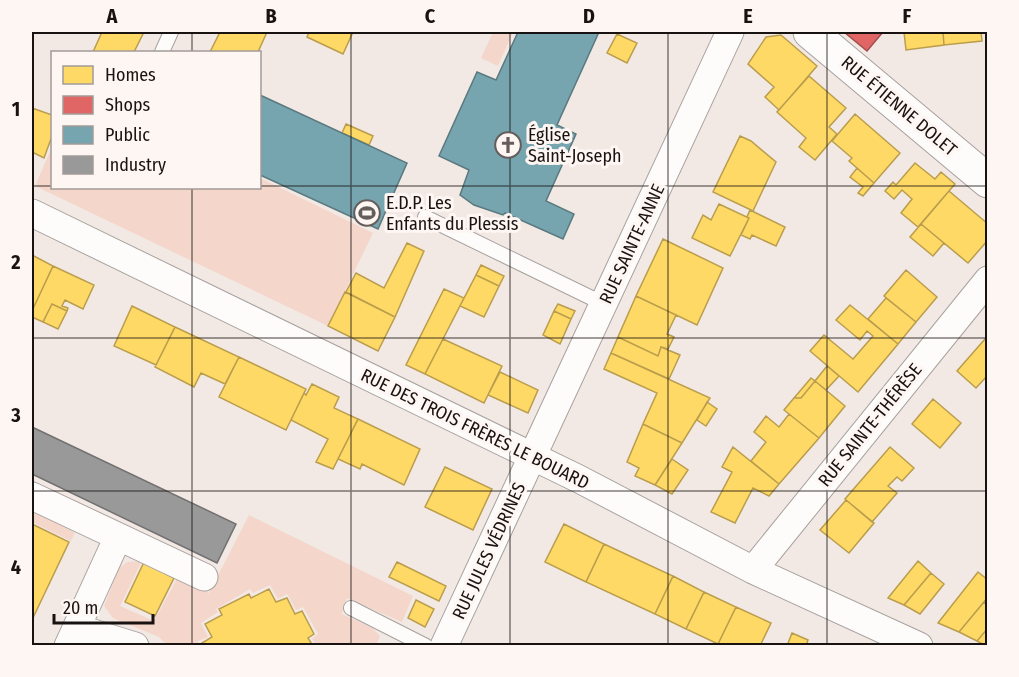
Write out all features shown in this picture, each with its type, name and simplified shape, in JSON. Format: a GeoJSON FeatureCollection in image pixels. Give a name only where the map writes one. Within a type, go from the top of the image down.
{"type":"FeatureCollection","features":[{"type":"Feature","properties":{"kind":"street","name":"RUE SAINTE-ANNE"},"geometry":{"type":"LineString","coordinates":[[533,456],[730,32]]}},
{"type":"Feature","properties":{"kind":"street","name":"RUE ÉTIENNE DOLET"},"geometry":{"type":"LineString","coordinates":[[810,32],[987,181]]}},
{"type":"Feature","properties":{"kind":"street","name":"RUE DES TROIS FRÈRES LE BOUARD"},"geometry":{"type":"LineString","coordinates":[[32,213],[533,456],[753,570],[919,645]]}},
{"type":"Feature","properties":{"kind":"street","name":"RUE SAINTE-THÉRÈSE"},"geometry":{"type":"LineString","coordinates":[[753,570],[987,280]]}},
{"type":"Feature","properties":{"kind":"street","name":"RUE JULES VÉDRINES"},"geometry":{"type":"LineString","coordinates":[[444,645],[533,456]]}},
{"type":"Feature","properties":{"kind":"street"},"geometry":{"type":"LineString","coordinates":[[32,496],[204,577]]}},
{"type":"Feature","properties":{"kind":"street"},"geometry":{"type":"LineString","coordinates":[[118,537],[72,637],[135,645]]}},
{"type":"Feature","properties":{"kind":"lane"},"geometry":{"type":"LineString","coordinates":[[162,51],[171,32]]}},
{"type":"Feature","properties":{"kind":"lane"},"geometry":{"type":"LineString","coordinates":[[425,217],[604,304]]}},
{"type":"Feature","properties":{"kind":"lane"},"geometry":{"type":"LineString","coordinates":[[351,608],[426,645]]}},
{"type":"Feature","properties":{"kind":"shaded area"},"geometry":{"type":"Polygon","coordinates":[[[493,32],[513,32],[498,66],[481,58],[493,32]]]}},
{"type":"Feature","properties":{"kind":"shaded area"},"geometry":{"type":"Polygon","coordinates":[[[51,149],[51,189],[261,189],[261,178],[373,233],[328,326],[35,186],[51,149]]]}},
{"type":"Feature","properties":{"kind":"shaded area"},"geometry":{"type":"Polygon","coordinates":[[[32,507],[75,533],[71,541],[32,522],[32,507]]]}},
{"type":"Feature","properties":{"kind":"shaded area"},"geometry":{"type":"Polygon","coordinates":[[[249,515],[413,596],[402,622],[347,598],[342,614],[372,628],[380,636],[376,646],[316,645],[312,639],[318,634],[303,607],[296,610],[287,594],[278,599],[270,585],[253,593],[250,589],[216,609],[218,612],[201,623],[208,637],[198,641],[200,645],[167,645],[159,637],[113,618],[104,606],[119,568],[127,562],[142,561],[120,606],[154,621],[178,577],[209,593],[249,515]]]}},
{"type":"Feature","properties":{"kind":"building: Homes"},"geometry":{"type":"Polygon","coordinates":[[[102,32],[144,32],[134,51],[93,51],[102,32]]]}},
{"type":"Feature","properties":{"kind":"building: Homes"},"geometry":{"type":"Polygon","coordinates":[[[220,32],[267,32],[258,51],[210,51],[220,32]]]}},
{"type":"Feature","properties":{"kind":"building: Homes"},"geometry":{"type":"Polygon","coordinates":[[[309,32],[353,32],[343,54],[307,37],[309,32]]]}},
{"type":"Feature","properties":{"kind":"building: Homes"},"geometry":{"type":"Polygon","coordinates":[[[904,32],[943,32],[944,45],[906,50],[904,32]]]}},
{"type":"Feature","properties":{"kind":"building: Homes"},"geometry":{"type":"Polygon","coordinates":[[[943,32],[981,32],[982,41],[944,45],[943,32]]]}},
{"type":"Feature","properties":{"kind":"building: Homes"},"geometry":{"type":"Polygon","coordinates":[[[617,34],[637,43],[627,63],[607,53],[617,34]]]}},
{"type":"Feature","properties":{"kind":"building: Homes"},"geometry":{"type":"Polygon","coordinates":[[[781,35],[817,66],[779,110],[765,97],[774,87],[748,64],[766,37],[781,35]]]}},
{"type":"Feature","properties":{"kind":"building: Homes"},"geometry":{"type":"Polygon","coordinates":[[[809,76],[846,108],[829,127],[837,134],[815,160],[799,147],[806,138],[777,112],[809,76]]]}},
{"type":"Feature","properties":{"kind":"building: Homes"},"geometry":{"type":"Polygon","coordinates":[[[32,108],[51,115],[51,139],[44,158],[32,152],[32,108]]]}},
{"type":"Feature","properties":{"kind":"building: Homes"},"geometry":{"type":"Polygon","coordinates":[[[855,114],[900,153],[874,183],[849,161],[852,158],[832,141],[855,114]]]}},
{"type":"Feature","properties":{"kind":"building: Homes"},"geometry":{"type":"Polygon","coordinates":[[[346,124],[373,136],[369,145],[342,133],[346,124]]]}},
{"type":"Feature","properties":{"kind":"building: Homes"},"geometry":{"type":"Polygon","coordinates":[[[740,136],[751,141],[776,162],[753,211],[713,192],[740,136]]]}},
{"type":"Feature","properties":{"kind":"building: Homes"},"geometry":{"type":"Polygon","coordinates":[[[915,163],[935,179],[941,172],[955,184],[918,227],[901,213],[912,199],[902,190],[894,199],[885,191],[893,182],[896,185],[915,163]]]}},
{"type":"Feature","properties":{"kind":"building: Homes"},"geometry":{"type":"Polygon","coordinates":[[[857,168],[874,183],[863,196],[858,193],[863,187],[850,177],[857,168]]]}},
{"type":"Feature","properties":{"kind":"building: Homes"},"geometry":{"type":"Polygon","coordinates":[[[949,191],[988,224],[988,240],[968,263],[921,224],[949,191]]]}},
{"type":"Feature","properties":{"kind":"building: Homes"},"geometry":{"type":"Polygon","coordinates":[[[719,204],[749,218],[730,256],[692,238],[703,215],[711,220],[719,204]]]}},
{"type":"Feature","properties":{"kind":"building: Homes"},"geometry":{"type":"Polygon","coordinates":[[[750,210],[785,227],[776,246],[752,235],[750,239],[741,235],[750,210]]]}},
{"type":"Feature","properties":{"kind":"building: Homes"},"geometry":{"type":"Polygon","coordinates":[[[921,224],[944,243],[933,256],[910,237],[921,224]]]}},
{"type":"Feature","properties":{"kind":"building: Homes"},"geometry":{"type":"Polygon","coordinates":[[[663,239],[723,268],[697,325],[636,296],[663,239]]]}},
{"type":"Feature","properties":{"kind":"building: Homes"},"geometry":{"type":"Polygon","coordinates":[[[407,243],[424,251],[395,317],[346,292],[356,273],[384,288],[407,243]]]}},
{"type":"Feature","properties":{"kind":"building: Homes"},"geometry":{"type":"Polygon","coordinates":[[[32,255],[53,266],[32,311],[32,255]]]}},
{"type":"Feature","properties":{"kind":"building: Homes"},"geometry":{"type":"Polygon","coordinates":[[[481,265],[504,276],[499,286],[476,275],[481,265]]]}},
{"type":"Feature","properties":{"kind":"building: Homes"},"geometry":{"type":"Polygon","coordinates":[[[53,266],[94,285],[83,309],[65,300],[62,306],[68,308],[67,311],[52,304],[43,322],[32,317],[32,311],[53,266]]]}},
{"type":"Feature","properties":{"kind":"building: Homes"},"geometry":{"type":"Polygon","coordinates":[[[906,270],[937,297],[916,322],[884,296],[906,270]]]}},
{"type":"Feature","properties":{"kind":"building: Homes"},"geometry":{"type":"Polygon","coordinates":[[[476,275],[499,286],[484,317],[460,306],[476,275]]]}},
{"type":"Feature","properties":{"kind":"building: Homes"},"geometry":{"type":"Polygon","coordinates":[[[444,289],[464,298],[425,374],[406,365],[444,289]]]}},
{"type":"Feature","properties":{"kind":"building: Homes"},"geometry":{"type":"Polygon","coordinates":[[[345,292],[395,317],[378,351],[328,326],[345,292]]]}},
{"type":"Feature","properties":{"kind":"building: Homes"},"geometry":{"type":"Polygon","coordinates":[[[636,296],[676,315],[667,334],[674,337],[668,349],[661,347],[658,356],[618,337],[636,296]]]}},
{"type":"Feature","properties":{"kind":"building: Homes"},"geometry":{"type":"Polygon","coordinates":[[[886,298],[916,322],[898,344],[868,319],[886,298]]]}},
{"type":"Feature","properties":{"kind":"building: Homes"},"geometry":{"type":"Polygon","coordinates":[[[52,304],[67,311],[58,329],[43,322],[52,304]]]}},
{"type":"Feature","properties":{"kind":"building: Homes"},"geometry":{"type":"Polygon","coordinates":[[[558,304],[575,311],[571,319],[554,311],[558,304]]]}},
{"type":"Feature","properties":{"kind":"building: Homes"},"geometry":{"type":"Polygon","coordinates":[[[850,305],[898,344],[858,392],[810,351],[824,335],[853,359],[873,336],[867,331],[860,340],[836,320],[850,305]]]}},
{"type":"Feature","properties":{"kind":"building: Homes"},"geometry":{"type":"Polygon","coordinates":[[[132,306],[175,327],[156,365],[114,346],[132,306]]]}},
{"type":"Feature","properties":{"kind":"building: Homes"},"geometry":{"type":"Polygon","coordinates":[[[554,311],[571,319],[560,344],[543,335],[554,311]]]}},
{"type":"Feature","properties":{"kind":"building: Homes"},"geometry":{"type":"Polygon","coordinates":[[[175,327],[239,357],[225,384],[201,373],[194,387],[155,367],[175,327]]]}},
{"type":"Feature","properties":{"kind":"building: Homes"},"geometry":{"type":"Polygon","coordinates":[[[618,337],[658,356],[661,347],[680,355],[669,379],[611,353],[618,337]]]}},
{"type":"Feature","properties":{"kind":"building: Homes"},"geometry":{"type":"Polygon","coordinates":[[[443,339],[502,366],[484,403],[425,374],[443,339]]]}},
{"type":"Feature","properties":{"kind":"building: Homes"},"geometry":{"type":"Polygon","coordinates":[[[985,339],[988,341],[988,375],[976,388],[957,371],[985,339]]]}},
{"type":"Feature","properties":{"kind":"building: Homes"},"geometry":{"type":"Polygon","coordinates":[[[611,353],[710,398],[682,443],[643,424],[657,393],[604,369],[611,353]]]}},
{"type":"Feature","properties":{"kind":"building: Homes"},"geometry":{"type":"Polygon","coordinates":[[[239,357],[306,389],[286,430],[219,397],[239,357]]]}},
{"type":"Feature","properties":{"kind":"building: Homes"},"geometry":{"type":"Polygon","coordinates":[[[827,366],[839,376],[826,390],[815,381],[827,366]]]}},
{"type":"Feature","properties":{"kind":"building: Homes"},"geometry":{"type":"Polygon","coordinates":[[[500,372],[538,390],[528,413],[488,395],[500,372]]]}},
{"type":"Feature","properties":{"kind":"building: Homes"},"geometry":{"type":"Polygon","coordinates":[[[811,378],[815,381],[801,398],[794,398],[811,378]]]}},
{"type":"Feature","properties":{"kind":"building: Homes"},"geometry":{"type":"Polygon","coordinates":[[[815,381],[845,406],[819,438],[784,410],[794,398],[801,398],[815,381]]]}},
{"type":"Feature","properties":{"kind":"building: Homes"},"geometry":{"type":"Polygon","coordinates":[[[312,384],[339,397],[334,408],[358,419],[333,469],[316,462],[328,439],[291,420],[304,393],[306,395],[312,384]]]}},
{"type":"Feature","properties":{"kind":"building: Homes"},"geometry":{"type":"Polygon","coordinates":[[[933,399],[961,423],[940,448],[912,424],[933,399]]]}},
{"type":"Feature","properties":{"kind":"building: Homes"},"geometry":{"type":"Polygon","coordinates":[[[707,402],[717,409],[706,426],[697,420],[707,402]]]}},
{"type":"Feature","properties":{"kind":"building: Homes"},"geometry":{"type":"Polygon","coordinates":[[[789,414],[819,438],[779,484],[751,461],[766,442],[754,432],[766,416],[779,427],[789,414]]]}},
{"type":"Feature","properties":{"kind":"building: Homes"},"geometry":{"type":"Polygon","coordinates":[[[358,419],[420,449],[404,485],[362,464],[360,469],[338,459],[358,419]]]}},
{"type":"Feature","properties":{"kind":"building: Homes"},"geometry":{"type":"Polygon","coordinates":[[[643,424],[682,443],[655,485],[635,476],[639,468],[627,462],[643,424]]]}},
{"type":"Feature","properties":{"kind":"building: Homes"},"geometry":{"type":"Polygon","coordinates":[[[733,447],[779,484],[769,496],[753,488],[735,523],[711,512],[732,472],[722,467],[733,447]]]}},
{"type":"Feature","properties":{"kind":"building: Homes"},"geometry":{"type":"Polygon","coordinates":[[[890,447],[914,468],[902,481],[897,477],[888,486],[897,493],[872,522],[845,499],[890,447]]]}},
{"type":"Feature","properties":{"kind":"building: Homes"},"geometry":{"type":"Polygon","coordinates":[[[672,459],[688,470],[672,494],[655,485],[672,459]]]}},
{"type":"Feature","properties":{"kind":"building: Homes"},"geometry":{"type":"Polygon","coordinates":[[[445,467],[492,489],[473,530],[425,507],[445,467]]]}},
{"type":"Feature","properties":{"kind":"building: Homes"},"geometry":{"type":"Polygon","coordinates":[[[846,500],[874,523],[849,553],[820,530],[846,500]]]}},
{"type":"Feature","properties":{"kind":"building: Homes"},"geometry":{"type":"Polygon","coordinates":[[[32,524],[69,542],[32,620],[32,524]]]}},
{"type":"Feature","properties":{"kind":"building: Homes"},"geometry":{"type":"Polygon","coordinates":[[[564,524],[604,544],[586,582],[545,562],[564,524]]]}},
{"type":"Feature","properties":{"kind":"building: Homes"},"geometry":{"type":"Polygon","coordinates":[[[604,544],[673,576],[655,614],[586,582],[604,544]]]}},
{"type":"Feature","properties":{"kind":"building: Homes"},"geometry":{"type":"Polygon","coordinates":[[[918,561],[931,573],[904,605],[888,598],[918,561]]]}},
{"type":"Feature","properties":{"kind":"building: Homes"},"geometry":{"type":"Polygon","coordinates":[[[144,562],[174,578],[155,616],[125,602],[144,562]]]}},
{"type":"Feature","properties":{"kind":"building: Homes"},"geometry":{"type":"Polygon","coordinates":[[[397,562],[446,586],[439,601],[389,577],[397,562]]]}},
{"type":"Feature","properties":{"kind":"building: Homes"},"geometry":{"type":"Polygon","coordinates":[[[978,572],[988,580],[988,597],[959,632],[938,623],[978,572]]]}},
{"type":"Feature","properties":{"kind":"building: Homes"},"geometry":{"type":"Polygon","coordinates":[[[931,573],[944,584],[920,614],[904,605],[931,573]]]}},
{"type":"Feature","properties":{"kind":"building: Homes"},"geometry":{"type":"Polygon","coordinates":[[[673,576],[704,592],[686,629],[655,614],[673,576]]]}},
{"type":"Feature","properties":{"kind":"building: Homes"},"geometry":{"type":"Polygon","coordinates":[[[269,589],[276,602],[287,598],[295,614],[302,611],[314,634],[308,638],[313,646],[204,646],[202,643],[212,637],[205,624],[222,615],[219,609],[249,594],[251,598],[269,589]]]}},
{"type":"Feature","properties":{"kind":"building: Homes"},"geometry":{"type":"Polygon","coordinates":[[[704,592],[736,607],[718,644],[686,629],[704,592]]]}},
{"type":"Feature","properties":{"kind":"building: Homes"},"geometry":{"type":"Polygon","coordinates":[[[416,600],[434,609],[425,627],[408,618],[416,600]]]}},
{"type":"Feature","properties":{"kind":"building: Homes"},"geometry":{"type":"Polygon","coordinates":[[[984,602],[988,606],[988,628],[977,641],[959,632],[984,602]]]}},
{"type":"Feature","properties":{"kind":"building: Homes"},"geometry":{"type":"Polygon","coordinates":[[[736,607],[771,623],[760,646],[718,644],[736,607]]]}},
{"type":"Feature","properties":{"kind":"building: Homes"},"geometry":{"type":"Polygon","coordinates":[[[988,628],[988,646],[986,646],[977,641],[988,628]]]}},
{"type":"Feature","properties":{"kind":"building: Homes"},"geometry":{"type":"Polygon","coordinates":[[[792,633],[808,640],[806,646],[787,646],[792,633]]]}},
{"type":"Feature","properties":{"kind":"building: Shops"},"geometry":{"type":"Polygon","coordinates":[[[844,32],[883,32],[867,51],[844,32]]]}},
{"type":"Feature","properties":{"kind":"building: Public","name":"Église Saint-Joseph"},"geometry":{"type":"Polygon","coordinates":[[[518,32],[599,32],[557,125],[576,134],[546,201],[574,214],[563,239],[505,213],[503,215],[474,205],[460,195],[469,170],[439,156],[477,72],[496,80],[518,32]]]}},
{"type":"Feature","properties":{"kind":"building: Public"},"geometry":{"type":"Polygon","coordinates":[[[261,95],[407,163],[378,229],[261,175],[261,95]]]}},
{"type":"Feature","properties":{"kind":"building: Industry"},"geometry":{"type":"Polygon","coordinates":[[[32,427],[236,524],[217,563],[32,474],[32,427]]]}},
{"type":"Feature","properties":{"kind":"place","name":"Église Saint-Joseph"},"geometry":{"type":"Point","coordinates":[508,145]}},
{"type":"Feature","properties":{"kind":"place","name":"E.D.P. Les Enfants du Plessis"},"geometry":{"type":"Point","coordinates":[367,213]}}]}
